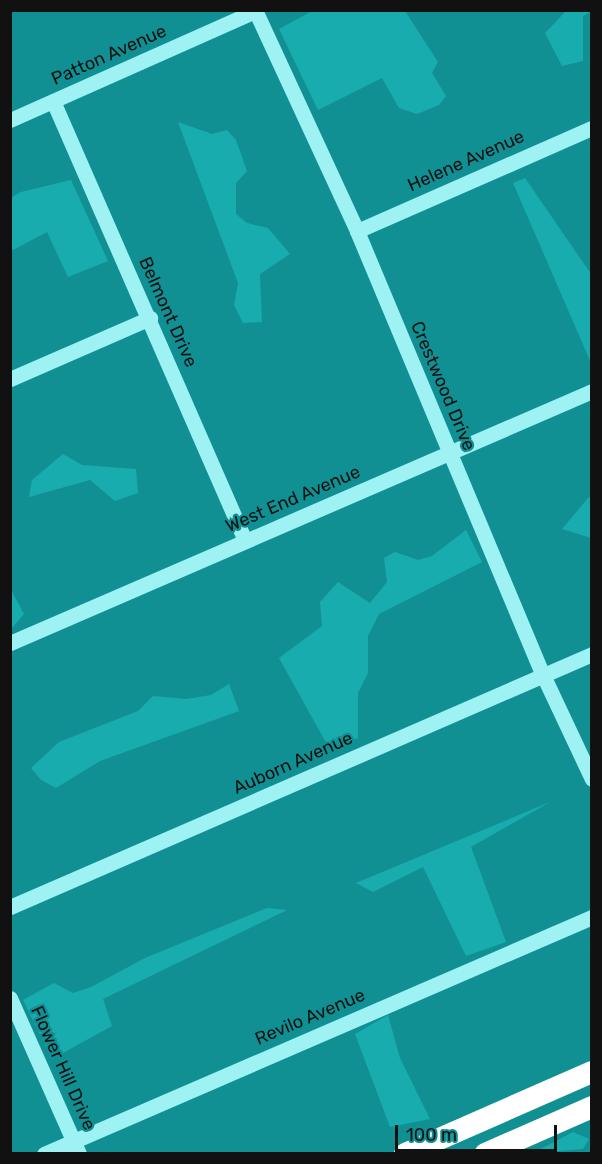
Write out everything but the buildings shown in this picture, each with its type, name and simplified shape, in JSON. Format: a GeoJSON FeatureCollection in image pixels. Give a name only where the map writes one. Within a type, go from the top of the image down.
{"type":"FeatureCollection","features":[{"type":"Feature","properties":{"kind":"highway"},"geometry":{"type":"LineString","coordinates":[[405,1154],[591,1072]]}},
{"type":"Feature","properties":{"kind":"highway"},"geometry":{"type":"LineString","coordinates":[[485,1154],[591,1107]]}},
{"type":"Feature","properties":{"kind":"street","name":"Patton Avenue"},"geometry":{"type":"LineString","coordinates":[[10,120],[255,11]]}},
{"type":"Feature","properties":{"kind":"street","name":"Crestwood Drive"},"geometry":{"type":"LineString","coordinates":[[255,11],[357,231],[543,675],[591,779]]}},
{"type":"Feature","properties":{"kind":"street","name":"Belmont Drive"},"geometry":{"type":"LineString","coordinates":[[53,101],[150,318],[245,540]]}},
{"type":"Feature","properties":{"kind":"street","name":"Helene Avenue"},"geometry":{"type":"LineString","coordinates":[[357,231],[591,128]]}},
{"type":"Feature","properties":{"kind":"street"},"geometry":{"type":"LineString","coordinates":[[10,379],[150,318]]}},
{"type":"Feature","properties":{"kind":"street","name":"West End Avenue"},"geometry":{"type":"LineString","coordinates":[[10,643],[591,391]]}},
{"type":"Feature","properties":{"kind":"street","name":"Auborn Avenue"},"geometry":{"type":"LineString","coordinates":[[10,907],[591,654]]}},
{"type":"Feature","properties":{"kind":"street","name":"Revilo Avenue"},"geometry":{"type":"LineString","coordinates":[[44,1154],[76,1147],[591,917]]}},
{"type":"Feature","properties":{"kind":"street","name":"Flower Hill Drive"},"geometry":{"type":"LineString","coordinates":[[10,998],[76,1147]]}},
{"type":"Feature","properties":{"kind":"green space"},"geometry":{"type":"Polygon","coordinates":[[[314,10],[405,11],[438,62],[432,73],[446,96],[439,105],[417,114],[399,108],[382,78],[318,110],[279,29],[314,10]]]}},
{"type":"Feature","properties":{"kind":"green space"},"geometry":{"type":"Polygon","coordinates":[[[567,10],[592,11],[583,16],[583,61],[562,66],[545,33],[567,10]]]}},
{"type":"Feature","properties":{"kind":"green space"},"geometry":{"type":"Polygon","coordinates":[[[178,122],[212,134],[227,130],[236,140],[247,171],[236,183],[236,214],[247,223],[268,228],[290,254],[260,274],[262,322],[243,323],[234,305],[238,283],[178,122]]]}},
{"type":"Feature","properties":{"kind":"green space"},"geometry":{"type":"Polygon","coordinates":[[[525,178],[591,274],[591,363],[513,183],[525,178]]]}},
{"type":"Feature","properties":{"kind":"green space"},"geometry":{"type":"Polygon","coordinates":[[[71,180],[108,261],[68,277],[47,232],[11,251],[10,198],[21,192],[71,180]]]}},
{"type":"Feature","properties":{"kind":"green space"},"geometry":{"type":"Polygon","coordinates":[[[63,454],[82,465],[136,469],[138,493],[115,501],[90,480],[29,497],[32,480],[63,454]]]}},
{"type":"Feature","properties":{"kind":"green space"},"geometry":{"type":"Polygon","coordinates":[[[591,496],[591,538],[562,529],[588,498],[591,496]]]}},
{"type":"Feature","properties":{"kind":"green space"},"geometry":{"type":"Polygon","coordinates":[[[466,530],[482,562],[379,614],[368,636],[368,673],[358,693],[358,738],[329,748],[279,658],[322,626],[320,602],[338,582],[370,603],[387,582],[384,558],[395,552],[418,560],[432,556],[466,530]]]}},
{"type":"Feature","properties":{"kind":"green space"},"geometry":{"type":"Polygon","coordinates":[[[11,590],[24,614],[11,629],[11,590]]]}},
{"type":"Feature","properties":{"kind":"green space"},"geometry":{"type":"Polygon","coordinates":[[[229,684],[239,711],[100,761],[56,788],[41,780],[31,768],[59,742],[138,711],[153,696],[186,699],[211,695],[229,684]]]}},
{"type":"Feature","properties":{"kind":"green space"},"geometry":{"type":"Polygon","coordinates":[[[550,802],[471,847],[506,942],[466,956],[423,867],[373,892],[356,883],[550,802]]]}},
{"type":"Feature","properties":{"kind":"green space"},"geometry":{"type":"Polygon","coordinates":[[[267,908],[287,910],[103,999],[112,1026],[52,1059],[23,1000],[54,983],[73,993],[91,987],[145,958],[267,908]]]}},
{"type":"Feature","properties":{"kind":"green space"},"geometry":{"type":"Polygon","coordinates":[[[388,1015],[400,1058],[430,1119],[390,1127],[355,1034],[388,1015]]]}},
{"type":"Feature","properties":{"kind":"green space"},"geometry":{"type":"Polygon","coordinates":[[[573,1132],[589,1139],[583,1149],[533,1153],[573,1132]]]}}]}
